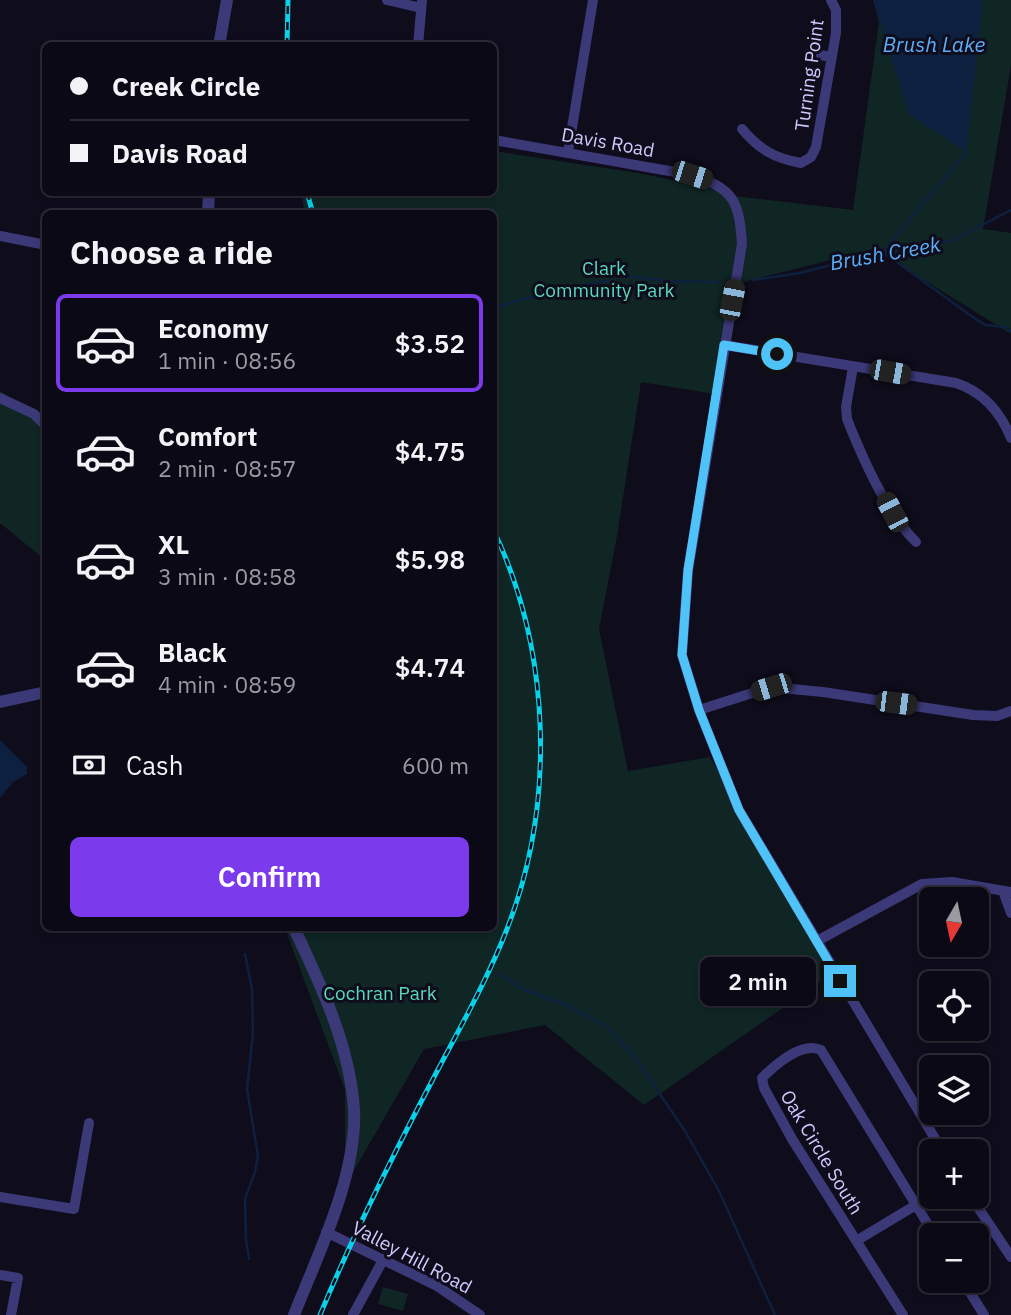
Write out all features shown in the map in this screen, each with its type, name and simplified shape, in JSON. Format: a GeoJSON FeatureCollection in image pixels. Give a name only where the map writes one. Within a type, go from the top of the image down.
{"type":"FeatureCollection","features":[{"type":"Feature","properties":{"kind":"street"},"geometry":{"type":"LineString","coordinates":[[220,42],[227,0]]}},
{"type":"Feature","properties":{"kind":"street"},"geometry":{"type":"LineString","coordinates":[[387,0],[422,4],[418,42]]}},
{"type":"Feature","properties":{"kind":"street"},"geometry":{"type":"LineString","coordinates":[[568,152],[593,0]]}},
{"type":"Feature","properties":{"kind":"street","name":"Turning Point"},"geometry":{"type":"LineString","coordinates":[[743,129],[756,145],[771,155],[801,163],[811,158],[816,147],[837,20],[831,0]]}},
{"type":"Feature","properties":{"kind":"street"},"geometry":{"type":"LineString","coordinates":[[809,53],[831,57]]}},
{"type":"Feature","properties":{"kind":"street","name":"Davis Road"},"geometry":{"type":"LineString","coordinates":[[497,140],[692,175],[715,183],[731,194],[740,214],[742,244],[688,570],[682,655],[699,710],[739,810],[935,1139]]}},
{"type":"Feature","properties":{"kind":"street"},"geometry":{"type":"LineString","coordinates":[[0,236],[42,244]]}},
{"type":"Feature","properties":{"kind":"street"},"geometry":{"type":"LineString","coordinates":[[724,345],[938,380],[966,387],[988,401],[1010,433]]}},
{"type":"Feature","properties":{"kind":"street"},"geometry":{"type":"LineString","coordinates":[[853,367],[846,407],[847,419],[892,512],[916,542]]}},
{"type":"Feature","properties":{"kind":"street"},"geometry":{"type":"LineString","coordinates":[[0,398],[34,414],[42,422]]}},
{"type":"Feature","properties":{"kind":"street"},"geometry":{"type":"LineString","coordinates":[[699,710],[771,687],[823,692],[973,715],[997,716],[1011,711]]}},
{"type":"Feature","properties":{"kind":"street"},"geometry":{"type":"LineString","coordinates":[[0,702],[42,693]]}},
{"type":"Feature","properties":{"kind":"street"},"geometry":{"type":"LineString","coordinates":[[817,941],[922,884],[952,882],[1007,891],[1011,914]]}},
{"type":"Feature","properties":{"kind":"street"},"geometry":{"type":"LineString","coordinates":[[295,931],[326,998],[347,1062],[354,1111],[350,1151],[337,1206],[295,1315]]}},
{"type":"Feature","properties":{"kind":"street","name":"Oak Circle South"},"geometry":{"type":"LineString","coordinates":[[856,1241],[792,1139],[764,1088],[762,1079],[801,1049],[814,1046],[821,1049],[915,1205]]}},
{"type":"Feature","properties":{"kind":"street"},"geometry":{"type":"LineString","coordinates":[[0,1197],[74,1209],[89,1123]]}},
{"type":"Feature","properties":{"kind":"street"},"geometry":{"type":"LineString","coordinates":[[903,1315],[856,1241],[919,1203]]}},
{"type":"Feature","properties":{"kind":"street"},"geometry":{"type":"LineString","coordinates":[[915,1205],[927,1223]]}},
{"type":"Feature","properties":{"kind":"street"},"geometry":{"type":"LineString","coordinates":[[979,1209],[1011,1257]]}},
{"type":"Feature","properties":{"kind":"street","name":"Valley Hill Road"},"geometry":{"type":"LineString","coordinates":[[326,1233],[437,1286],[480,1315]]}},
{"type":"Feature","properties":{"kind":"street"},"geometry":{"type":"LineString","coordinates":[[353,1315],[383,1260]]}},
{"type":"Feature","properties":{"kind":"street"},"geometry":{"type":"LineString","coordinates":[[0,1275],[18,1278],[11,1315]]}},
{"type":"Feature","properties":{"kind":"street"},"geometry":{"type":"LineString","coordinates":[[970,1293],[984,1315]]}},
{"type":"Feature","properties":{"kind":"green space"},"geometry":{"type":"Polygon","coordinates":[[[873,0],[1011,0],[1011,66],[983,229],[1011,233],[1011,334],[874,249],[739,283],[742,244],[721,395],[641,382],[617,536],[599,629],[628,771],[710,757],[831,974],[644,1105],[545,1025],[424,1049],[345,1186],[345,1090],[286,931],[497,931],[497,210],[304,210],[302,196],[497,196],[497,151],[638,173],[706,187],[726,195],[853,210],[879,22],[873,0]]]}},
{"type":"Feature","properties":{"kind":"green space"},"geometry":{"type":"Polygon","coordinates":[[[0,391],[42,419],[42,558],[0,523],[0,391]]]}},
{"type":"Feature","properties":{"kind":"green space"},"geometry":{"type":"Polygon","coordinates":[[[383,1287],[408,1294],[403,1311],[378,1304],[383,1287]]]}},
{"type":"Feature","properties":{"kind":"water","name":"Brush Lake"},"geometry":{"type":"Polygon","coordinates":[[[873,0],[983,0],[966,152],[909,114],[873,0]]]}},
{"type":"Feature","properties":{"kind":"water"},"geometry":{"type":"Polygon","coordinates":[[[0,740],[27,767],[27,774],[13,782],[0,798],[0,740]]]}},
{"type":"Feature","properties":{"kind":"waterway"},"geometry":{"type":"LineString","coordinates":[[883,252],[966,152]]}},
{"type":"Feature","properties":{"kind":"waterway","name":"Brush Creek"},"geometry":{"type":"LineString","coordinates":[[753,280],[800,273],[896,248],[951,241],[1011,210]]}},
{"type":"Feature","properties":{"kind":"waterway"},"geometry":{"type":"LineString","coordinates":[[883,252],[985,325],[1006,327],[1011,331]]}},
{"type":"Feature","properties":{"kind":"waterway","name":"Brush Creek"},"geometry":{"type":"LineString","coordinates":[[622,275],[666,281],[720,282]]}},
{"type":"Feature","properties":{"kind":"waterway","name":"Brush Creek"},"geometry":{"type":"LineString","coordinates":[[497,307],[548,292],[610,280]]}},
{"type":"Feature","properties":{"kind":"waterway"},"geometry":{"type":"LineString","coordinates":[[245,954],[252,989],[253,1033],[247,1089],[258,1156],[245,1199],[249,1259]]}},
{"type":"Feature","properties":{"kind":"waterway"},"geometry":{"type":"LineString","coordinates":[[498,973],[522,989],[564,1004],[606,1026],[636,1059],[685,1131],[719,1191],[775,1315]]}},
{"type":"Feature","properties":{"kind":"railway"},"geometry":{"type":"LineString","coordinates":[[287,42],[288,0]]}},
{"type":"Feature","properties":{"kind":"railway"},"geometry":{"type":"LineString","coordinates":[[308,196],[312,210]]}},
{"type":"Feature","properties":{"kind":"railway"},"geometry":{"type":"LineString","coordinates":[[320,1315],[388,1167],[490,968],[523,881],[534,831],[540,729],[536,677],[527,627],[513,578],[497,538]]}},
{"type":"Feature","properties":{"kind":"route"},"geometry":{"type":"LineString","coordinates":[[777,354],[724,345],[688,570],[682,655],[699,710],[739,810],[840,981]]}},
{"type":"Feature","properties":{"kind":"park label","name":"Clark Community Park"},"geometry":{"type":"Point","coordinates":[604,279]}},
{"type":"Feature","properties":{"kind":"park label","name":"Cochran Park"},"geometry":{"type":"Point","coordinates":[380,993]}}]}
